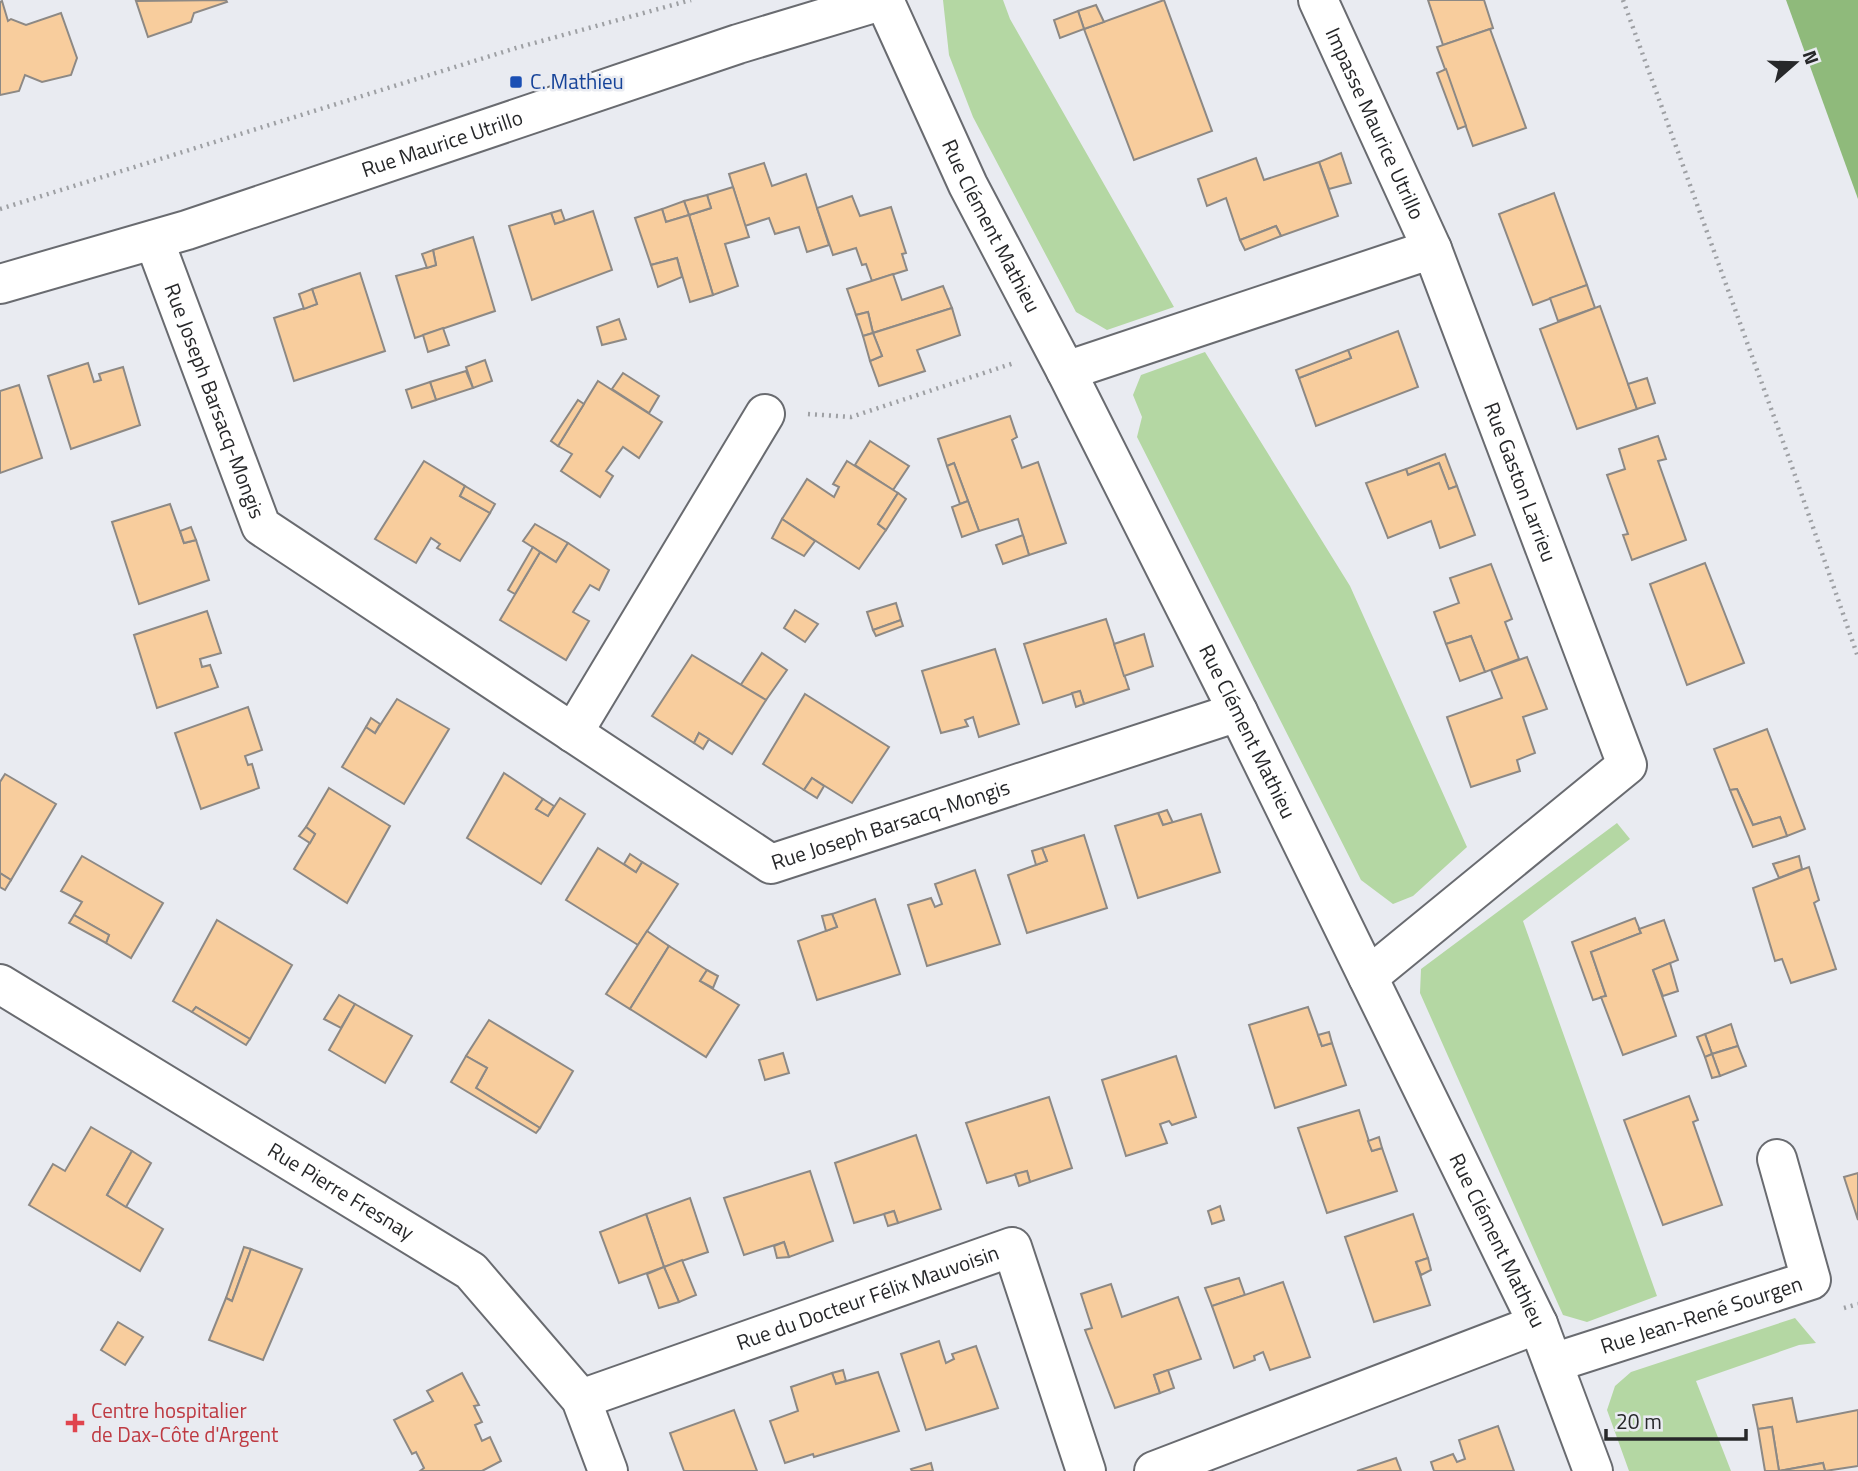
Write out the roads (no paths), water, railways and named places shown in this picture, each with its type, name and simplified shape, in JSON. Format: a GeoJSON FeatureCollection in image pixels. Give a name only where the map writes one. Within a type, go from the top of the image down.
{"type":"FeatureCollection","features":[{"type":"Feature","properties":{"kind":"street","name":"Rue Maurice Utrillo"},"geometry":{"type":"LineString","coordinates":[[0,285],[154,240],[738,44],[884,0]]}},
{"type":"Feature","properties":{"kind":"street","name":"Rue Clément Mathieu"},"geometry":{"type":"LineString","coordinates":[[884,0],[968,185],[1238,712],[1538,1324],[1593,1471]]}},
{"type":"Feature","properties":{"kind":"street","name":"Impasse Maurice Utrillo"},"geometry":{"type":"LineString","coordinates":[[1318,0],[1432,249]]}},
{"type":"Feature","properties":{"kind":"street","name":"Rue Joseph Barsacq-Mongis"},"geometry":{"type":"LineString","coordinates":[[154,240],[261,526],[771,864],[1238,712]]}},
{"type":"Feature","properties":{"kind":"street"},"geometry":{"type":"LineString","coordinates":[[1060,360],[1432,249]]}},
{"type":"Feature","properties":{"kind":"street","name":"Rue Gaston Larrieu"},"geometry":{"type":"LineString","coordinates":[[1368,977],[1627,765],[1432,249]]}},
{"type":"Feature","properties":{"kind":"street"},"geometry":{"type":"LineString","coordinates":[[573,733],[780,414]]}},
{"type":"Feature","properties":{"kind":"street","name":"Rue Pierre Fresnay"},"geometry":{"type":"LineString","coordinates":[[0,984],[471,1271],[581,1399],[608,1471]]}},
{"type":"Feature","properties":{"kind":"street","name":"Rue Jean-René Sourgen"},"geometry":{"type":"LineString","coordinates":[[1553,1363],[1811,1280],[1777,1159]]}},
{"type":"Feature","properties":{"kind":"street","name":"Rue du Docteur Félix Mauvoisin"},"geometry":{"type":"LineString","coordinates":[[581,1399],[1012,1247],[1086,1471]]}},
{"type":"Feature","properties":{"kind":"street"},"geometry":{"type":"LineString","coordinates":[[1154,1471],[1538,1324]]}},
{"type":"Feature","properties":{"kind":"place","name":"C. Mathieu"},"geometry":{"type":"Point","coordinates":[516,82]}},
{"type":"Feature","properties":{"kind":"place","name":"Centre hospitalier de Dax-Côte d'Argent"},"geometry":{"type":"Point","coordinates":[75,1423]}}]}
